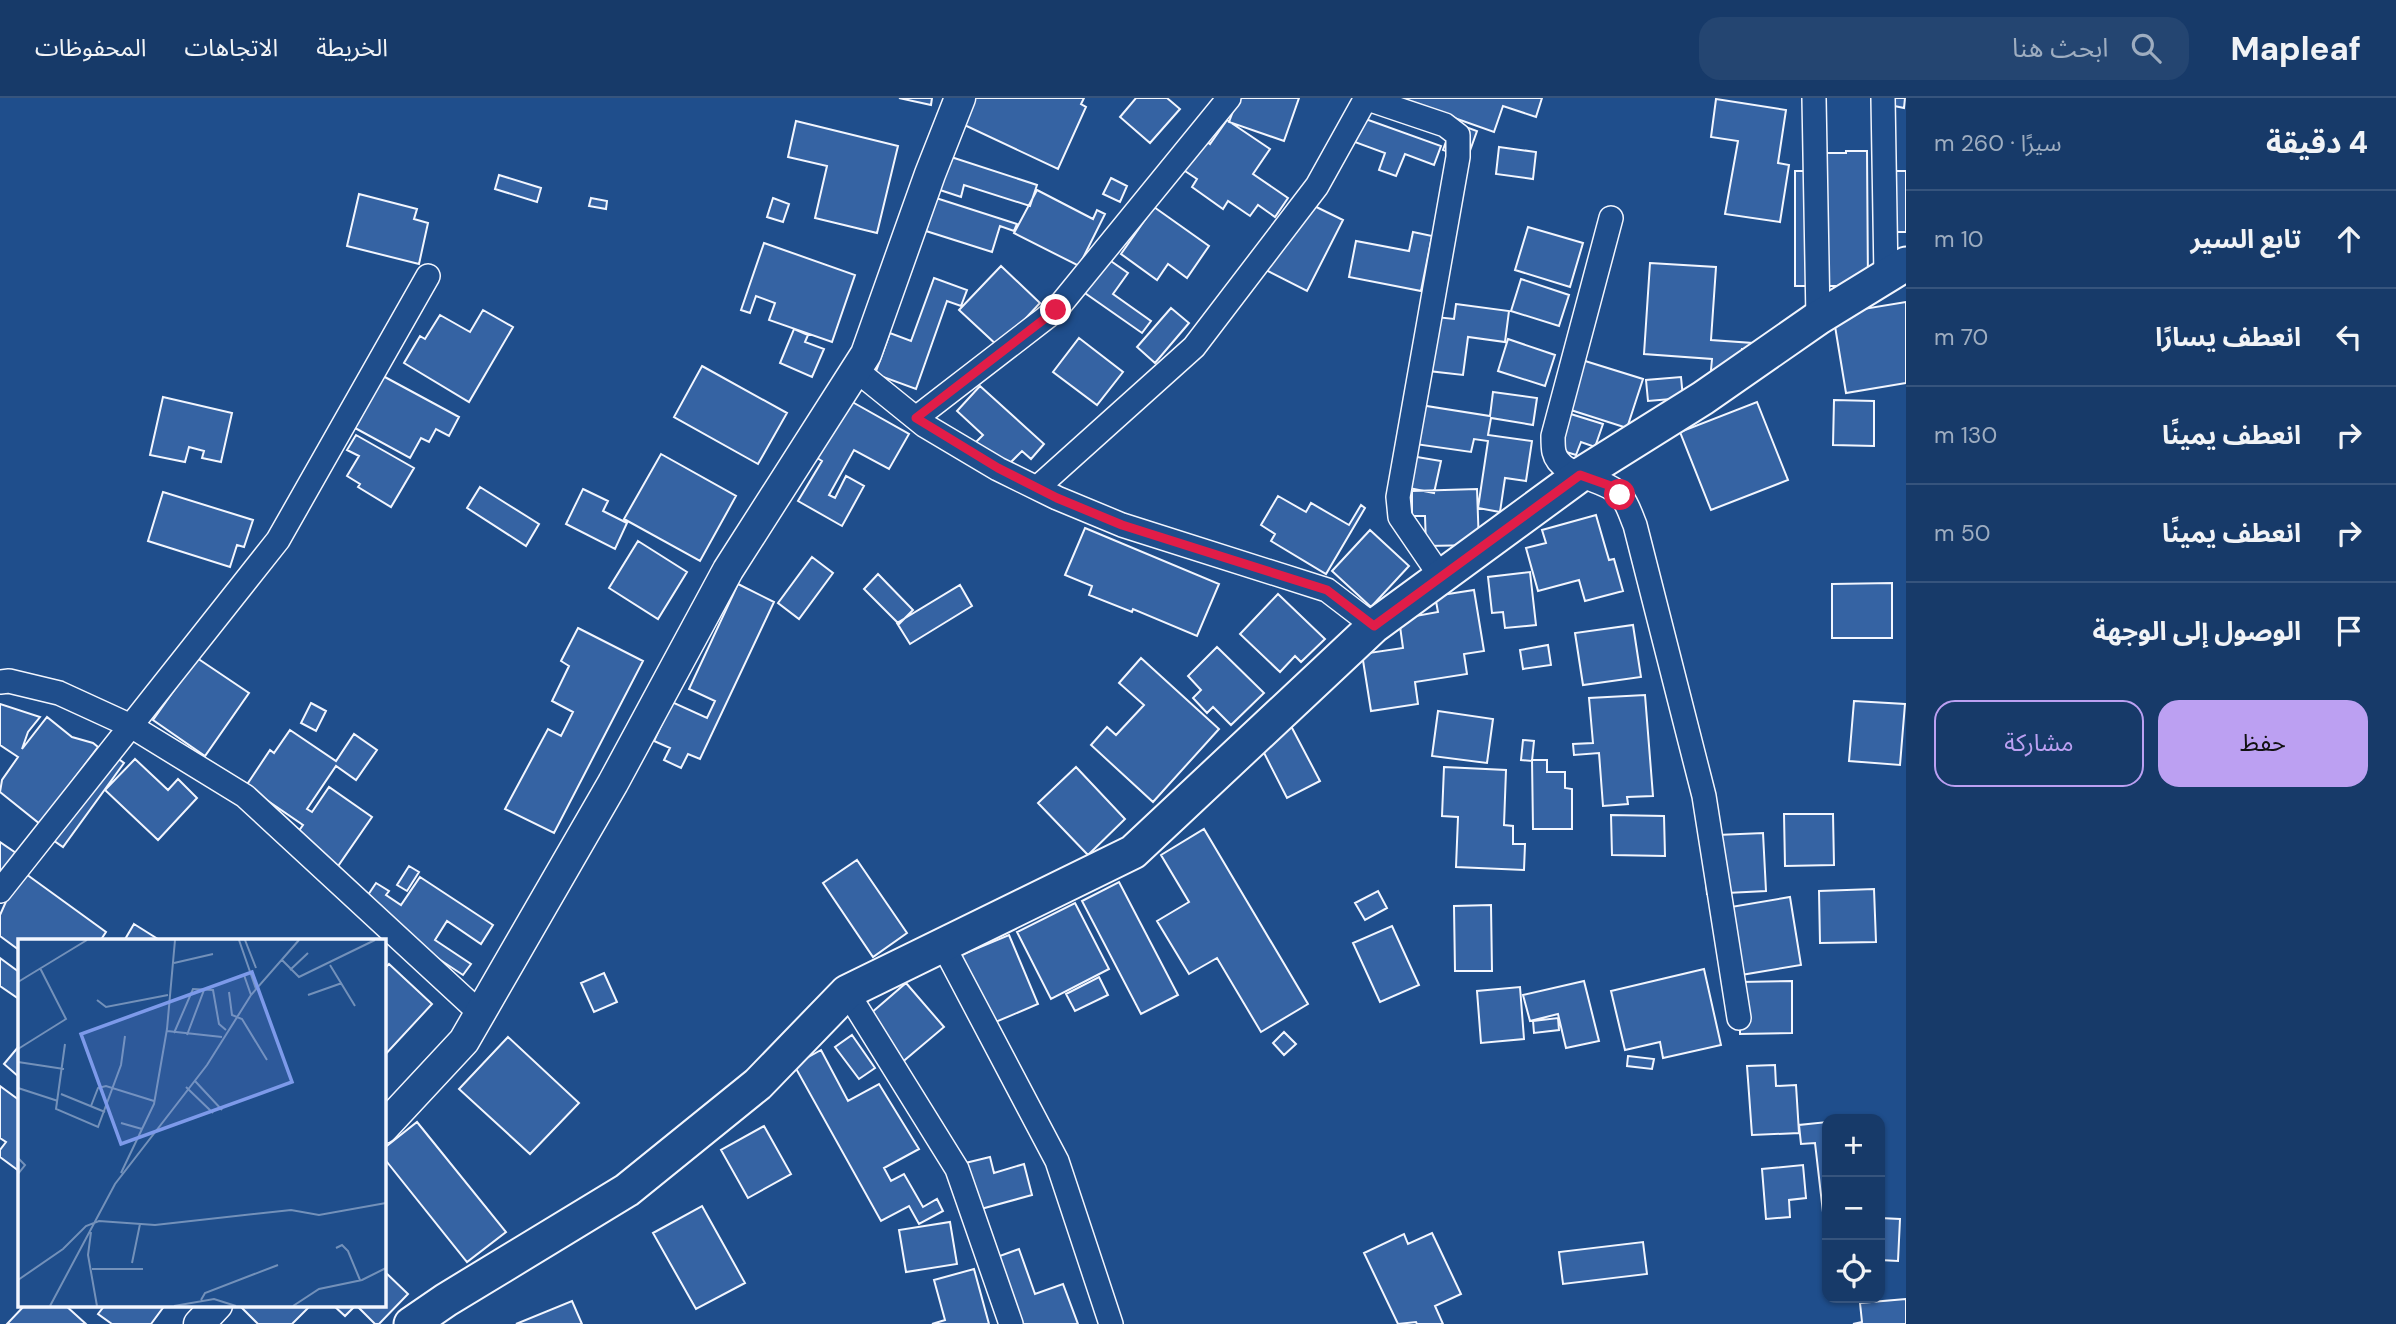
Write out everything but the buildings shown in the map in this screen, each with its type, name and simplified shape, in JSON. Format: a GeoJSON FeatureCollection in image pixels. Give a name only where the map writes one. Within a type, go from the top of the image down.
{"type":"FeatureCollection","features":[{"type":"Feature","properties":{"kind":"main road"},"geometry":{"type":"LineString","coordinates":[[411,1324],[627,1190],[758,1084],[847,992],[1133,852],[1374,626],[1580,475],[1703,398],[1818,318],[1896,270]]}},
{"type":"Feature","properties":{"kind":"street"},"geometry":{"type":"LineString","coordinates":[[385,1126],[464,1041],[613,783],[728,570],[866,354],[960,98]]}},
{"type":"Feature","properties":{"kind":"street"},"geometry":{"type":"LineString","coordinates":[[916,418],[1056,310],[1229,98]]}},
{"type":"Feature","properties":{"kind":"street"},"geometry":{"type":"LineString","coordinates":[[1037,488],[1194,347],[1317,186],[1365,98],[1445,125],[1458,135],[1458,157],[1398,497],[1400,517],[1441,577]]}},
{"type":"Feature","properties":{"kind":"street"},"geometry":{"type":"LineString","coordinates":[[1814,98],[1818,318]]}},
{"type":"Feature","properties":{"kind":"street"},"geometry":{"type":"LineString","coordinates":[[1883,98],[1896,270]]}},
{"type":"Feature","properties":{"kind":"street"},"geometry":{"type":"LineString","coordinates":[[1611,218],[1553,436],[1554,453],[1559,463],[1580,475],[1608,485],[1620,495],[1635,525],[1704,796],[1740,1018]]}},
{"type":"Feature","properties":{"kind":"street"},"geometry":{"type":"LineString","coordinates":[[0,891],[278,540],[428,276]]}},
{"type":"Feature","properties":{"kind":"street"},"geometry":{"type":"LineString","coordinates":[[856,370],[916,418],[998,468],[1037,488],[1122,525],[1327,590],[1374,626]]}},
{"type":"Feature","properties":{"kind":"street"},"geometry":{"type":"LineString","coordinates":[[0,682],[9,681],[59,692],[131,726],[245,796],[480,1013]]}},
{"type":"Feature","properties":{"kind":"street"},"geometry":{"type":"LineString","coordinates":[[943,945],[1057,1161],[1111,1324]]}},
{"type":"Feature","properties":{"kind":"street"},"geometry":{"type":"LineString","coordinates":[[847,992],[957,1169],[1011,1324]]}},
{"type":"Feature","properties":{"kind":"street"},"geometry":{"type":"LineString","coordinates":[[199,1324],[216,1306]]}},
{"type":"Feature","properties":{"kind":"route"},"geometry":{"type":"LineString","coordinates":[[1056,310],[916,418],[998,468],[1057,498],[1122,525],[1327,590],[1374,626],[1580,475],[1608,485],[1620,495]]}}]}
